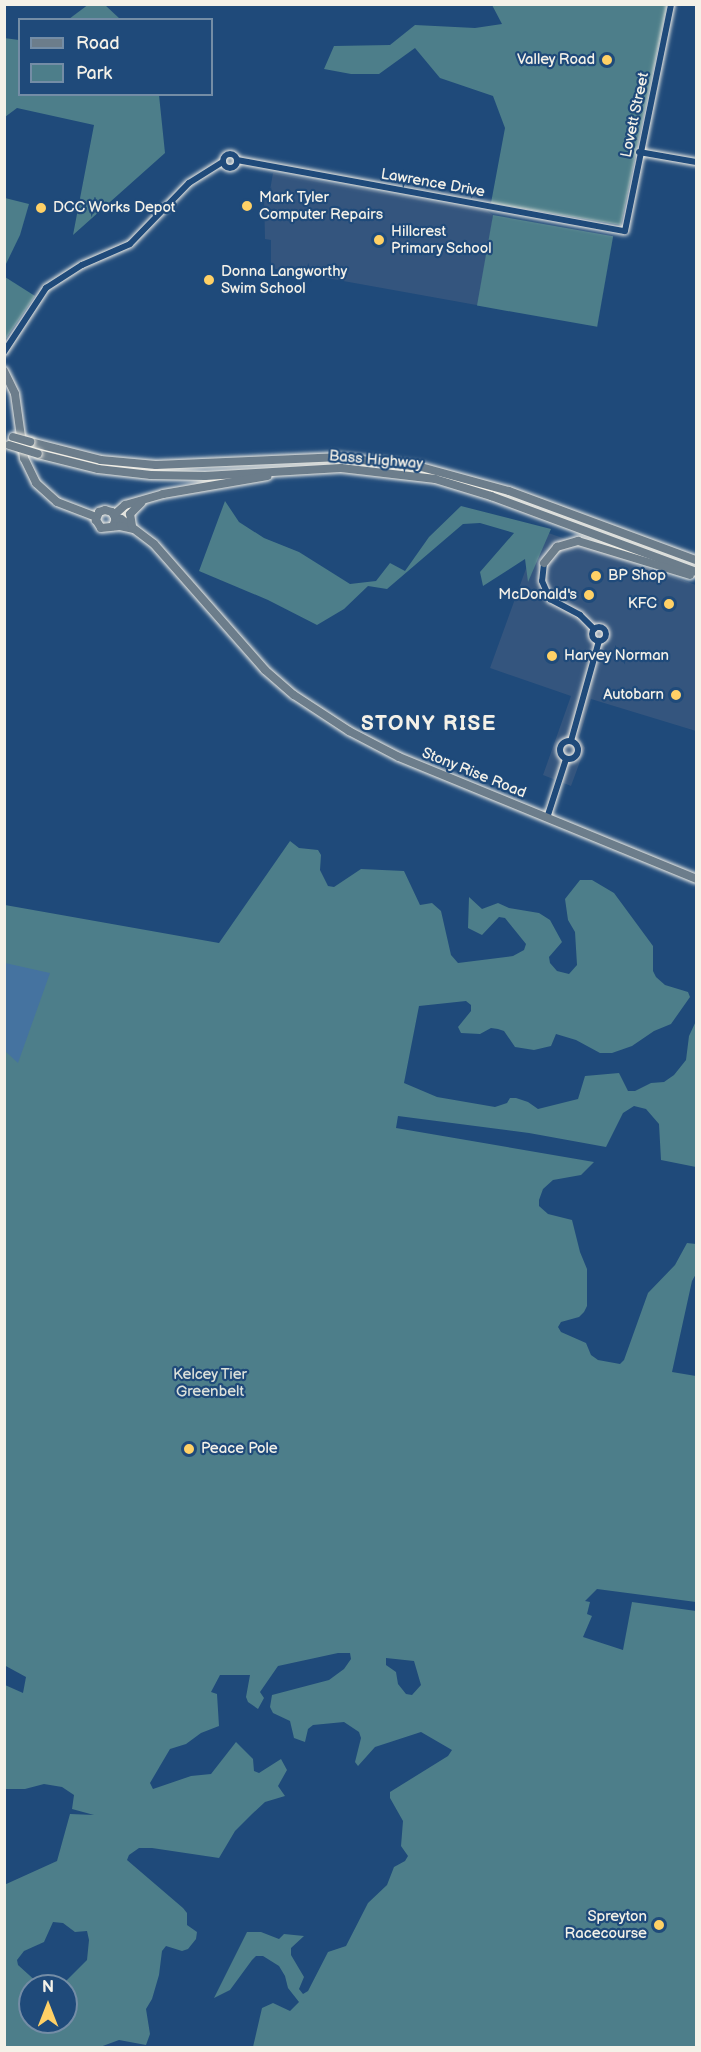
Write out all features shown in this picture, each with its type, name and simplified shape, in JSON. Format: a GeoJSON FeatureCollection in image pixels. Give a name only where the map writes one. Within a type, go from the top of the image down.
{"type":"FeatureCollection","features":[{"type":"Feature","properties":{"kind":"highway","name":"Bass Highway"},"geometry":{"type":"LineString","coordinates":[[8,440],[30,442],[100,460],[139,464],[187,466],[336,457],[421,467],[509,491],[696,560]]}},
{"type":"Feature","properties":{"kind":"highway","name":"Bass Highway"},"geometry":{"type":"LineString","coordinates":[[8,440],[38,454],[98,469],[151,475],[205,476],[324,468],[387,471],[465,487],[696,574]]}},
{"type":"Feature","properties":{"kind":"highway"},"geometry":{"type":"LineString","coordinates":[[115,516],[122,507],[163,494],[324,468]]}},
{"type":"Feature","properties":{"kind":"highway"},"geometry":{"type":"LineString","coordinates":[[134,529],[130,514],[143,501]]}},
{"type":"Feature","properties":{"kind":"highway"},"geometry":{"type":"LineString","coordinates":[[544,563],[557,547],[578,541],[696,574]]}},
{"type":"Feature","properties":{"kind":"main road"},"geometry":{"type":"LineString","coordinates":[[4,371],[15,394],[24,458],[36,483],[57,502],[96,517],[101,528],[108,529],[113,526],[115,516],[105,510],[96,517]]}},
{"type":"Feature","properties":{"kind":"main road","name":"Stony Rise Road"},"geometry":{"type":"LineString","coordinates":[[115,516],[154,544],[265,670],[294,695],[349,731],[399,757],[696,879]]}},
{"type":"Feature","properties":{"kind":"main road","name":"Stony Rise Road"},"geometry":{"type":"LineString","coordinates":[[113,526],[134,529]]}},
{"type":"Feature","properties":{"kind":"street","name":"Lovett Street"},"geometry":{"type":"LineString","coordinates":[[625,231],[639,152],[671,4]]}},
{"type":"Feature","properties":{"kind":"street"},"geometry":{"type":"LineString","coordinates":[[639,152],[696,162]]}},
{"type":"Feature","properties":{"kind":"street"},"geometry":{"type":"LineString","coordinates":[[4,352],[46,288],[82,265],[130,244],[189,183],[223,162],[229,154],[234,155],[237,160],[232,168],[226,167],[223,162]]}},
{"type":"Feature","properties":{"kind":"street","name":"Lawrence Drive"},"geometry":{"type":"LineString","coordinates":[[237,160],[625,231]]}},
{"type":"Feature","properties":{"kind":"street"},"geometry":{"type":"LineString","coordinates":[[544,563],[542,581],[550,599],[580,615],[594,629]]}},
{"type":"Feature","properties":{"kind":"street"},"geometry":{"type":"LineString","coordinates":[[571,741],[599,641],[605,637],[605,631],[600,627],[594,629]]}},
{"type":"Feature","properties":{"kind":"street"},"geometry":{"type":"LineString","coordinates":[[594,629],[592,636],[599,641]]}},
{"type":"Feature","properties":{"kind":"street"},"geometry":{"type":"LineString","coordinates":[[547,818],[566,759],[560,749],[562,744],[571,741]]}},
{"type":"Feature","properties":{"kind":"street"},"geometry":{"type":"LineString","coordinates":[[566,759],[575,757],[578,752],[578,746],[571,741]]}},
{"type":"Feature","properties":{"kind":"shaded area","name":"Hillcrest Primary School"},"geometry":{"type":"Polygon","coordinates":[[[273,173],[487,211],[493,215],[482,306],[271,268],[271,240],[265,239],[264,196],[269,196],[273,173]]]}},
{"type":"Feature","properties":{"kind":"shaded area"},"geometry":{"type":"Polygon","coordinates":[[[540,530],[696,585],[696,731],[591,699],[579,738],[585,748],[571,786],[543,775],[571,696],[490,668],[540,530]]]}},
{"type":"Feature","properties":{"kind":"shaded area"},"geometry":{"type":"Polygon","coordinates":[[[5,963],[50,973],[18,1063],[5,1051],[5,963]]]}},
{"type":"Feature","properties":{"kind":"green space"},"geometry":{"type":"Polygon","coordinates":[[[89,4],[105,5],[119,18],[70,18],[89,4]]]}},
{"type":"Feature","properties":{"kind":"green space"},"geometry":{"type":"Polygon","coordinates":[[[492,5],[667,5],[621,225],[491,203],[505,128],[493,96],[440,78],[415,48],[379,74],[351,74],[324,69],[334,46],[390,45],[415,25],[475,28],[502,24],[492,5]]]}},
{"type":"Feature","properties":{"kind":"green space"},"geometry":{"type":"Polygon","coordinates":[[[4,38],[18,40],[18,96],[159,96],[165,153],[73,235],[94,125],[17,108],[5,117],[4,38]]]}},
{"type":"Feature","properties":{"kind":"green space"},"geometry":{"type":"Polygon","coordinates":[[[5,198],[29,204],[20,235],[5,266],[5,198]]]}},
{"type":"Feature","properties":{"kind":"green space"},"geometry":{"type":"Polygon","coordinates":[[[493,215],[613,236],[597,327],[477,306],[493,215]]]}},
{"type":"Feature","properties":{"kind":"green space"},"geometry":{"type":"Polygon","coordinates":[[[5,277],[35,296],[5,340],[5,277]]]}},
{"type":"Feature","properties":{"kind":"green space"},"geometry":{"type":"Polygon","coordinates":[[[225,501],[239,522],[264,538],[299,552],[350,584],[376,581],[390,563],[405,571],[429,537],[461,506],[551,529],[528,582],[525,559],[483,586],[480,572],[514,533],[480,523],[463,524],[387,589],[368,586],[344,609],[317,625],[268,600],[199,571],[225,501]]]}},
{"type":"Feature","properties":{"kind":"green space","name":"Kelcey Tier Greenbelt"},"geometry":{"type":"Polygon","coordinates":[[[290,841],[299,848],[318,850],[321,855],[320,870],[328,886],[334,887],[361,869],[404,871],[420,905],[432,903],[441,911],[451,955],[458,963],[513,956],[524,950],[526,944],[505,918],[499,917],[482,935],[468,928],[469,897],[482,909],[498,903],[509,908],[539,913],[550,920],[562,942],[549,957],[550,963],[557,971],[569,974],[577,965],[575,932],[568,920],[565,899],[580,880],[592,880],[614,893],[653,946],[653,971],[656,977],[665,985],[688,992],[690,997],[671,1024],[654,1031],[632,1046],[612,1053],[600,1053],[576,1040],[556,1034],[551,1046],[534,1050],[515,1047],[504,1031],[498,1029],[491,1028],[480,1034],[461,1033],[458,1027],[471,1011],[471,1005],[466,1001],[419,1006],[404,1083],[437,1097],[495,1107],[507,1103],[510,1098],[516,1098],[538,1109],[578,1099],[585,1076],[619,1073],[628,1091],[635,1091],[651,1083],[664,1082],[674,1075],[686,1060],[689,1036],[696,1021],[696,1167],[661,1160],[659,1124],[646,1109],[634,1106],[623,1113],[606,1147],[529,1133],[398,1116],[396,1128],[594,1162],[581,1175],[553,1180],[543,1189],[539,1206],[548,1214],[572,1220],[587,1269],[587,1306],[579,1317],[561,1322],[558,1327],[561,1332],[586,1343],[591,1355],[598,1360],[620,1364],[624,1360],[648,1293],[675,1265],[687,1243],[696,1244],[696,1274],[692,1281],[672,1372],[696,1376],[696,1602],[597,1589],[585,1601],[590,1602],[587,1614],[592,1616],[583,1637],[623,1650],[632,1602],[696,1611],[696,2047],[253,2047],[262,2008],[273,2003],[290,2011],[299,2002],[288,1988],[279,1966],[263,1956],[256,1956],[230,1990],[214,1998],[247,1932],[261,1932],[279,1939],[284,1934],[304,1936],[291,1948],[291,1955],[304,1977],[299,1989],[303,1994],[308,1991],[328,1952],[346,1946],[368,1903],[387,1885],[394,1867],[405,1861],[408,1856],[401,1846],[403,1821],[390,1798],[390,1792],[448,1756],[452,1750],[421,1732],[375,1747],[358,1766],[355,1762],[361,1738],[359,1732],[344,1722],[313,1725],[308,1729],[305,1742],[294,1738],[290,1721],[273,1713],[270,1707],[272,1695],[329,1680],[344,1669],[351,1659],[350,1653],[338,1653],[278,1666],[260,1692],[264,1698],[258,1709],[248,1702],[246,1697],[250,1675],[220,1675],[211,1692],[217,1694],[219,1726],[201,1733],[186,1744],[170,1749],[150,1783],[153,1789],[191,1776],[211,1774],[236,1742],[253,1759],[254,1771],[259,1773],[281,1759],[287,1770],[278,1786],[285,1796],[265,1802],[252,1814],[235,1831],[219,1858],[152,1848],[139,1848],[129,1855],[127,1860],[183,1908],[187,1913],[187,1925],[197,1932],[196,1939],[188,1949],[182,1951],[166,1946],[162,1951],[159,1975],[152,1999],[146,2009],[150,2034],[146,2045],[119,2040],[100,2047],[5,2047],[4,1885],[57,1861],[70,1814],[94,1815],[72,1809],[74,1795],[62,1787],[44,1784],[25,1789],[5,1789],[5,1685],[23,1693],[26,1677],[4,1665],[5,905],[219,943],[290,841]],[[386,1658],[386,1665],[396,1672],[398,1684],[406,1694],[412,1695],[421,1685],[414,1661],[386,1658]]]}},
{"type":"Feature","properties":{"kind":"place","name":"Valley Road"},"geometry":{"type":"Point","coordinates":[607,60]}},
{"type":"Feature","properties":{"kind":"place","name":"Mark Tyler Computer Repairs"},"geometry":{"type":"Point","coordinates":[247,206]}},
{"type":"Feature","properties":{"kind":"place","name":"DCC Works Depot"},"geometry":{"type":"Point","coordinates":[41,208]}},
{"type":"Feature","properties":{"kind":"place","name":"Hillcrest Primary School"},"geometry":{"type":"Point","coordinates":[379,240]}},
{"type":"Feature","properties":{"kind":"place","name":"Donna Langworthy Swim School"},"geometry":{"type":"Point","coordinates":[209,280]}},
{"type":"Feature","properties":{"kind":"place","name":"BP Shop"},"geometry":{"type":"Point","coordinates":[596,576]}},
{"type":"Feature","properties":{"kind":"place","name":"McDonald's"},"geometry":{"type":"Point","coordinates":[589,595]}},
{"type":"Feature","properties":{"kind":"place","name":"KFC"},"geometry":{"type":"Point","coordinates":[669,604]}},
{"type":"Feature","properties":{"kind":"place","name":"Harvey Norman"},"geometry":{"type":"Point","coordinates":[552,656]}},
{"type":"Feature","properties":{"kind":"place","name":"Autobarn"},"geometry":{"type":"Point","coordinates":[676,695]}},
{"type":"Feature","properties":{"kind":"place","name":"Peace Pole"},"geometry":{"type":"Point","coordinates":[189,1449]}},
{"type":"Feature","properties":{"kind":"place","name":"Spreyton Racecourse"},"geometry":{"type":"Point","coordinates":[659,1925]}},
{"type":"Feature","properties":{"kind":"district","name":"STONY RISE"},"geometry":{"type":"Point","coordinates":[429,724]}}]}
